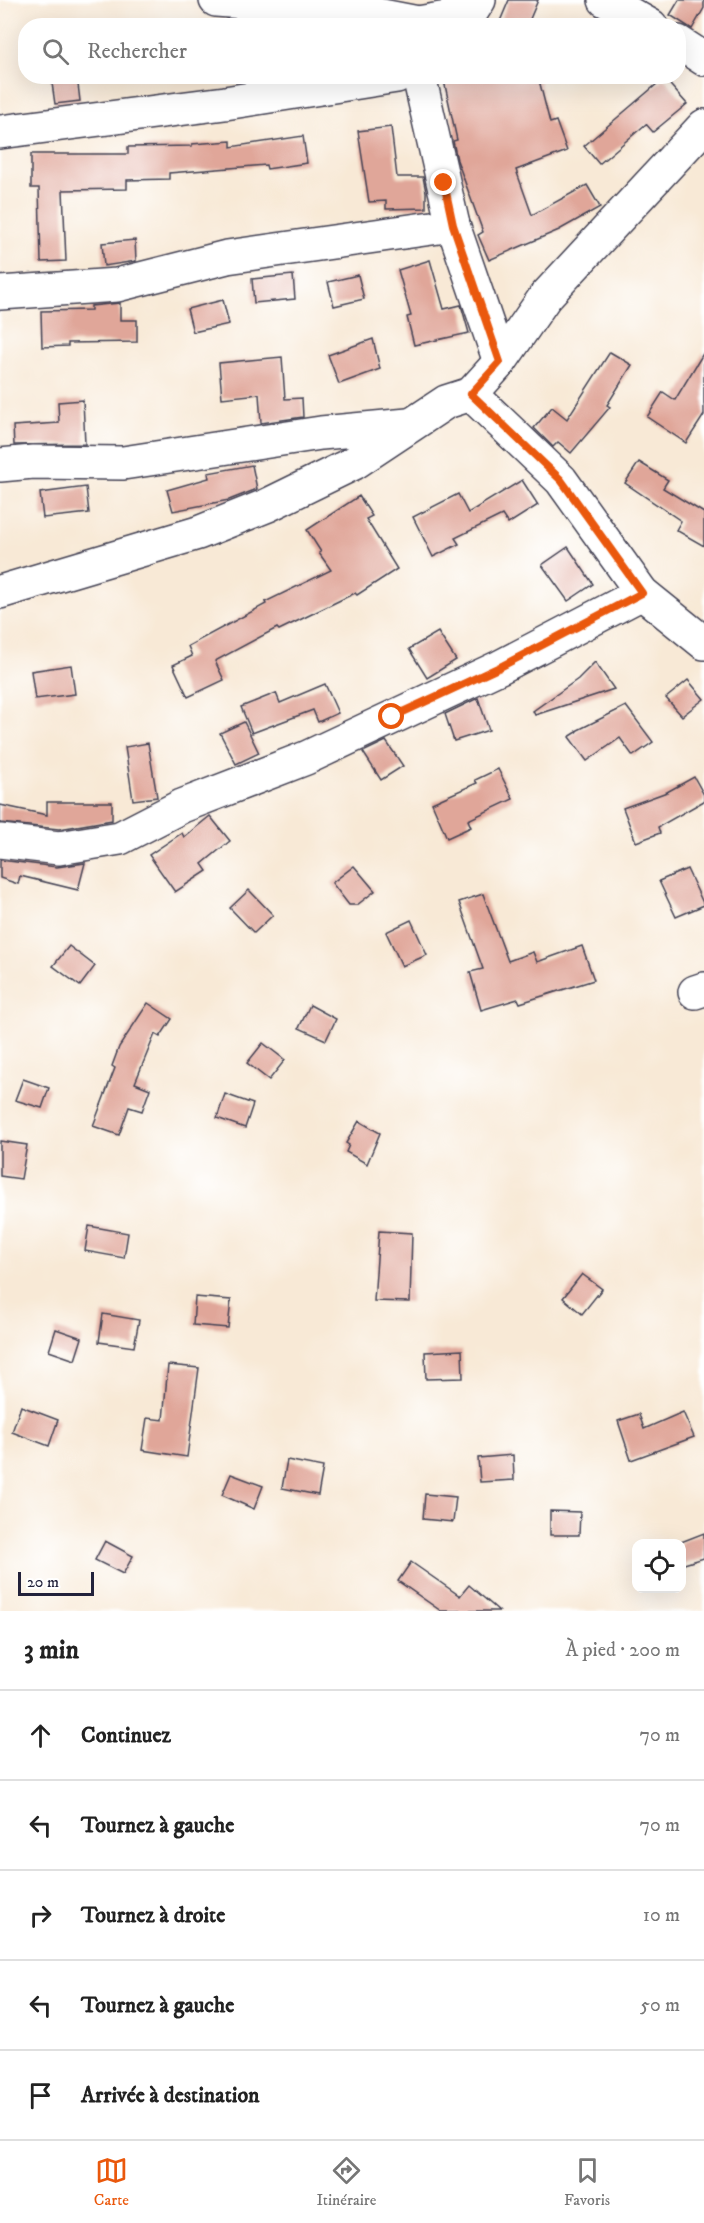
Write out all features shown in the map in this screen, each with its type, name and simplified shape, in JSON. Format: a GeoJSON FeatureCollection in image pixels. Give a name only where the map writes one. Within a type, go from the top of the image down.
{"type":"FeatureCollection","features":[{"type":"Feature","properties":{"kind":"street"},"geometry":{"type":"LineString","coordinates":[[216,0],[351,10],[389,18]]}},
{"type":"Feature","properties":{"kind":"street"},"geometry":{"type":"LineString","coordinates":[[449,18],[470,14],[479,0]]}},
{"type":"Feature","properties":{"kind":"street"},"geometry":{"type":"LineString","coordinates":[[605,0],[637,18]]}},
{"type":"Feature","properties":{"kind":"street"},"geometry":{"type":"LineString","coordinates":[[686,47],[704,59]]}},
{"type":"Feature","properties":{"kind":"street"},"geometry":{"type":"LineString","coordinates":[[0,132],[225,103],[346,84]]}},
{"type":"Feature","properties":{"kind":"street"},"geometry":{"type":"LineString","coordinates":[[421,84],[453,225],[500,362]]}},
{"type":"Feature","properties":{"kind":"street"},"geometry":{"type":"LineString","coordinates":[[0,592],[198,533],[258,509],[354,464],[446,402],[471,394],[500,362],[545,297],[704,126]]}},
{"type":"Feature","properties":{"kind":"street"},"geometry":{"type":"LineString","coordinates":[[0,293],[117,285],[227,257],[453,225]]}},
{"type":"Feature","properties":{"kind":"street"},"geometry":{"type":"LineString","coordinates":[[471,394],[561,480],[642,593],[704,643]]}},
{"type":"Feature","properties":{"kind":"street"},"geometry":{"type":"LineString","coordinates":[[0,465],[33,462],[123,464],[321,433],[410,425]]}},
{"type":"Feature","properties":{"kind":"street"},"geometry":{"type":"LineString","coordinates":[[0,841],[59,848],[120,838],[182,806],[306,758],[500,667],[642,593]]}},
{"type":"Feature","properties":{"kind":"building"},"geometry":{"type":"Polygon","coordinates":[[[509,0],[538,0],[530,18],[501,18],[509,0]]]}},
{"type":"Feature","properties":{"kind":"building"},"geometry":{"type":"Polygon","coordinates":[[[679,0],[704,0],[704,8],[692,29],[686,25],[686,18],[675,18],[670,15],[679,0]]]}},
{"type":"Feature","properties":{"kind":"building"},"geometry":{"type":"Polygon","coordinates":[[[52,84],[78,84],[80,101],[55,104],[52,84]]]}},
{"type":"Feature","properties":{"kind":"building"},"geometry":{"type":"Polygon","coordinates":[[[445,84],[540,84],[550,123],[556,121],[567,151],[516,170],[532,215],[587,185],[600,207],[559,230],[489,260],[478,235],[483,232],[457,160],[453,141],[457,140],[445,84]]]}},
{"type":"Feature","properties":{"kind":"building"},"geometry":{"type":"Polygon","coordinates":[[[657,84],[669,84],[687,104],[653,132],[646,124],[599,164],[584,146],[657,84]]]}},
{"type":"Feature","properties":{"kind":"building"},"geometry":{"type":"Polygon","coordinates":[[[391,127],[397,177],[423,177],[426,208],[386,209],[386,201],[369,202],[358,131],[391,127]]]}},
{"type":"Feature","properties":{"kind":"building"},"geometry":{"type":"Polygon","coordinates":[[[303,136],[307,163],[267,169],[266,165],[169,173],[169,179],[127,180],[127,189],[63,190],[66,261],[41,262],[39,188],[31,188],[31,154],[128,154],[128,147],[192,146],[192,144],[231,141],[231,147],[303,136]]]}},
{"type":"Feature","properties":{"kind":"building"},"geometry":{"type":"Polygon","coordinates":[[[135,240],[136,261],[104,266],[102,243],[135,240]]]}},
{"type":"Feature","properties":{"kind":"building"},"geometry":{"type":"Polygon","coordinates":[[[430,260],[444,309],[461,305],[469,333],[414,345],[407,317],[411,316],[398,270],[430,260]]]}},
{"type":"Feature","properties":{"kind":"building"},"geometry":{"type":"Polygon","coordinates":[[[293,275],[295,299],[254,303],[252,279],[293,275]]]}},
{"type":"Feature","properties":{"kind":"building"},"geometry":{"type":"Polygon","coordinates":[[[358,275],[364,299],[334,306],[328,282],[358,275]]]}},
{"type":"Feature","properties":{"kind":"building"},"geometry":{"type":"Polygon","coordinates":[[[223,300],[229,324],[193,332],[187,309],[223,300]]]}},
{"type":"Feature","properties":{"kind":"building"},"geometry":{"type":"Polygon","coordinates":[[[120,303],[120,320],[137,320],[137,342],[68,343],[68,346],[42,347],[41,311],[91,310],[91,306],[120,303]]]}},
{"type":"Feature","properties":{"kind":"building"},"geometry":{"type":"Polygon","coordinates":[[[373,339],[380,369],[339,384],[328,355],[373,339]]]}},
{"type":"Feature","properties":{"kind":"building"},"geometry":{"type":"Polygon","coordinates":[[[610,352],[632,365],[607,405],[610,407],[571,453],[558,442],[553,447],[534,428],[552,407],[567,419],[610,352]]]}},
{"type":"Feature","properties":{"kind":"building"},"geometry":{"type":"Polygon","coordinates":[[[704,352],[704,415],[686,443],[647,417],[663,392],[675,400],[704,352]]]}},
{"type":"Feature","properties":{"kind":"building"},"geometry":{"type":"Polygon","coordinates":[[[282,357],[285,399],[302,398],[303,417],[261,423],[259,394],[222,398],[219,363],[282,357]]]}},
{"type":"Feature","properties":{"kind":"building"},"geometry":{"type":"Polygon","coordinates":[[[83,400],[85,444],[14,445],[13,426],[59,423],[58,402],[83,400]]]}},
{"type":"Feature","properties":{"kind":"building"},"geometry":{"type":"Polygon","coordinates":[[[639,462],[668,480],[663,488],[704,513],[704,546],[676,530],[681,521],[625,483],[639,462]]]}},
{"type":"Feature","properties":{"kind":"building"},"geometry":{"type":"Polygon","coordinates":[[[252,465],[257,489],[229,500],[173,511],[167,490],[209,478],[208,473],[252,465]]]}},
{"type":"Feature","properties":{"kind":"building"},"geometry":{"type":"Polygon","coordinates":[[[522,480],[538,505],[508,524],[502,515],[455,538],[459,544],[433,557],[413,517],[458,494],[468,513],[522,480]]]}},
{"type":"Feature","properties":{"kind":"building"},"geometry":{"type":"Polygon","coordinates":[[[86,487],[89,513],[43,518],[40,493],[86,487]]]}},
{"type":"Feature","properties":{"kind":"building"},"geometry":{"type":"Polygon","coordinates":[[[359,496],[372,516],[366,519],[397,569],[357,595],[355,593],[279,630],[277,628],[215,661],[224,680],[188,697],[173,665],[192,656],[188,646],[266,604],[265,602],[331,570],[307,530],[359,496]]]}},
{"type":"Feature","properties":{"kind":"building"},"geometry":{"type":"Polygon","coordinates":[[[568,547],[593,584],[568,601],[542,565],[568,547]]]}},
{"type":"Feature","properties":{"kind":"building"},"geometry":{"type":"Polygon","coordinates":[[[438,632],[456,660],[427,678],[409,649],[438,632]]]}},
{"type":"Feature","properties":{"kind":"building"},"geometry":{"type":"Polygon","coordinates":[[[595,662],[614,689],[535,715],[533,711],[578,679],[595,662]]]}},
{"type":"Feature","properties":{"kind":"building"},"geometry":{"type":"Polygon","coordinates":[[[71,665],[75,694],[35,699],[31,671],[71,665]]]}},
{"type":"Feature","properties":{"kind":"building"},"geometry":{"type":"Polygon","coordinates":[[[688,680],[704,699],[682,716],[666,698],[688,680]]]}},
{"type":"Feature","properties":{"kind":"building"},"geometry":{"type":"Polygon","coordinates":[[[325,684],[338,713],[318,722],[313,710],[252,733],[241,707],[276,693],[280,703],[325,684]]]}},
{"type":"Feature","properties":{"kind":"building"},"geometry":{"type":"Polygon","coordinates":[[[478,698],[489,730],[454,741],[445,714],[478,698]]]}},
{"type":"Feature","properties":{"kind":"building"},"geometry":{"type":"Polygon","coordinates":[[[626,706],[653,742],[633,756],[620,738],[587,761],[569,737],[576,731],[626,706]]]}},
{"type":"Feature","properties":{"kind":"building"},"geometry":{"type":"Polygon","coordinates":[[[244,722],[259,753],[236,764],[220,733],[244,722]]]}},
{"type":"Feature","properties":{"kind":"building"},"geometry":{"type":"Polygon","coordinates":[[[386,741],[403,766],[381,780],[363,752],[386,741]]]}},
{"type":"Feature","properties":{"kind":"building"},"geometry":{"type":"Polygon","coordinates":[[[148,743],[157,797],[133,800],[125,747],[148,743]]]}},
{"type":"Feature","properties":{"kind":"building"},"geometry":{"type":"Polygon","coordinates":[[[498,769],[513,799],[468,820],[471,827],[447,838],[432,803],[477,783],[475,780],[498,769]]]}},
{"type":"Feature","properties":{"kind":"building"},"geometry":{"type":"Polygon","coordinates":[[[694,777],[704,795],[704,801],[658,827],[660,833],[636,842],[623,808],[667,792],[694,777]]]}},
{"type":"Feature","properties":{"kind":"building"},"geometry":{"type":"Polygon","coordinates":[[[47,802],[112,802],[112,820],[59,829],[0,823],[0,805],[47,815],[47,802]]]}},
{"type":"Feature","properties":{"kind":"building"},"geometry":{"type":"Polygon","coordinates":[[[210,816],[230,841],[202,864],[207,871],[175,892],[149,855],[182,833],[184,837],[210,816]]]}},
{"type":"Feature","properties":{"kind":"building"},"geometry":{"type":"Polygon","coordinates":[[[0,860],[57,867],[85,863],[78,890],[20,876],[18,884],[0,878],[0,860]]]}},
{"type":"Feature","properties":{"kind":"building"},"geometry":{"type":"Polygon","coordinates":[[[354,866],[375,891],[357,905],[349,905],[332,883],[354,866]]]}},
{"type":"Feature","properties":{"kind":"building"},"geometry":{"type":"Polygon","coordinates":[[[687,869],[704,905],[676,917],[659,881],[687,869]]]}},
{"type":"Feature","properties":{"kind":"building"},"geometry":{"type":"Polygon","coordinates":[[[249,890],[273,915],[254,933],[230,908],[249,890]]]}},
{"type":"Feature","properties":{"kind":"building"},"geometry":{"type":"Polygon","coordinates":[[[483,894],[508,961],[533,952],[537,962],[582,946],[594,980],[520,1003],[518,999],[481,1010],[470,972],[483,969],[459,902],[483,894]]]}},
{"type":"Feature","properties":{"kind":"building"},"geometry":{"type":"Polygon","coordinates":[[[411,920],[427,955],[402,966],[386,932],[411,920]]]}},
{"type":"Feature","properties":{"kind":"building"},"geometry":{"type":"Polygon","coordinates":[[[69,946],[95,966],[80,986],[53,966],[69,946]]]}},
{"type":"Feature","properties":{"kind":"building"},"geometry":{"type":"Polygon","coordinates":[[[148,1003],[172,1019],[160,1037],[155,1034],[135,1083],[150,1089],[142,1111],[129,1107],[119,1135],[93,1126],[115,1068],[112,1066],[119,1047],[148,1003]]]}},
{"type":"Feature","properties":{"kind":"building"},"geometry":{"type":"Polygon","coordinates":[[[310,1005],[336,1019],[326,1040],[299,1028],[310,1005]]]}},
{"type":"Feature","properties":{"kind":"building"},"geometry":{"type":"Polygon","coordinates":[[[263,1043],[285,1060],[269,1080],[247,1063],[263,1043]]]}},
{"type":"Feature","properties":{"kind":"building"},"geometry":{"type":"Polygon","coordinates":[[[23,1079],[49,1088],[42,1108],[15,1100],[23,1079]]]}},
{"type":"Feature","properties":{"kind":"building"},"geometry":{"type":"Polygon","coordinates":[[[225,1094],[253,1104],[245,1128],[217,1118],[225,1094]]]}},
{"type":"Feature","properties":{"kind":"building"},"geometry":{"type":"Polygon","coordinates":[[[359,1121],[380,1133],[367,1164],[346,1152],[349,1145],[346,1143],[359,1121]]]}},
{"type":"Feature","properties":{"kind":"building"},"geometry":{"type":"Polygon","coordinates":[[[0,1141],[27,1145],[21,1179],[0,1176],[0,1141]]]}},
{"type":"Feature","properties":{"kind":"building"},"geometry":{"type":"Polygon","coordinates":[[[89,1226],[128,1233],[124,1258],[85,1251],[89,1226]]]}},
{"type":"Feature","properties":{"kind":"building"},"geometry":{"type":"Polygon","coordinates":[[[379,1231],[412,1233],[410,1302],[374,1301],[379,1231]]]}},
{"type":"Feature","properties":{"kind":"building"},"geometry":{"type":"Polygon","coordinates":[[[582,1274],[602,1289],[582,1314],[563,1298],[582,1274]]]}},
{"type":"Feature","properties":{"kind":"building"},"geometry":{"type":"Polygon","coordinates":[[[195,1297],[231,1300],[228,1328],[193,1325],[195,1297]]]}},
{"type":"Feature","properties":{"kind":"building"},"geometry":{"type":"Polygon","coordinates":[[[103,1314],[139,1320],[134,1347],[99,1342],[103,1314]]]}},
{"type":"Feature","properties":{"kind":"building"},"geometry":{"type":"Polygon","coordinates":[[[56,1329],[82,1338],[75,1360],[49,1351],[56,1329]]]}},
{"type":"Feature","properties":{"kind":"building"},"geometry":{"type":"Polygon","coordinates":[[[462,1350],[463,1378],[426,1379],[425,1352],[462,1350]]]}},
{"type":"Feature","properties":{"kind":"building"},"geometry":{"type":"Polygon","coordinates":[[[168,1365],[199,1368],[187,1457],[142,1450],[147,1418],[163,1420],[168,1365]]]}},
{"type":"Feature","properties":{"kind":"building"},"geometry":{"type":"Polygon","coordinates":[[[21,1406],[58,1420],[49,1446],[12,1432],[21,1406]]]}},
{"type":"Feature","properties":{"kind":"building"},"geometry":{"type":"Polygon","coordinates":[[[683,1412],[694,1437],[631,1460],[618,1421],[639,1414],[644,1429],[683,1412]]]}},
{"type":"Feature","properties":{"kind":"building"},"geometry":{"type":"Polygon","coordinates":[[[513,1455],[514,1480],[480,1482],[478,1458],[513,1455]]]}},
{"type":"Feature","properties":{"kind":"building"},"geometry":{"type":"Polygon","coordinates":[[[287,1460],[323,1467],[318,1495],[282,1488],[287,1460]]]}},
{"type":"Feature","properties":{"kind":"building"},"geometry":{"type":"Polygon","coordinates":[[[231,1474],[263,1486],[254,1509],[222,1495],[231,1474]]]}},
{"type":"Feature","properties":{"kind":"building"},"geometry":{"type":"Polygon","coordinates":[[[425,1494],[456,1497],[453,1522],[423,1519],[425,1494]]]}},
{"type":"Feature","properties":{"kind":"building"},"geometry":{"type":"Polygon","coordinates":[[[550,1511],[580,1512],[579,1535],[550,1535],[550,1511]]]}},
{"type":"Feature","properties":{"kind":"building"},"geometry":{"type":"Polygon","coordinates":[[[704,1533],[704,1558],[686,1563],[686,1540],[704,1533]]]}},
{"type":"Feature","properties":{"kind":"building"},"geometry":{"type":"Polygon","coordinates":[[[105,1541],[133,1556],[123,1574],[95,1560],[105,1541]]]}},
{"type":"Feature","properties":{"kind":"building"},"geometry":{"type":"Polygon","coordinates":[[[411,1562],[460,1596],[469,1585],[499,1611],[441,1611],[398,1581],[411,1562]]]}},
{"type":"Feature","properties":{"kind":"route"},"geometry":{"type":"LineString","coordinates":[[392,717],[500,667],[642,593],[561,480],[471,394],[500,362],[453,225],[444,183]]}}]}
